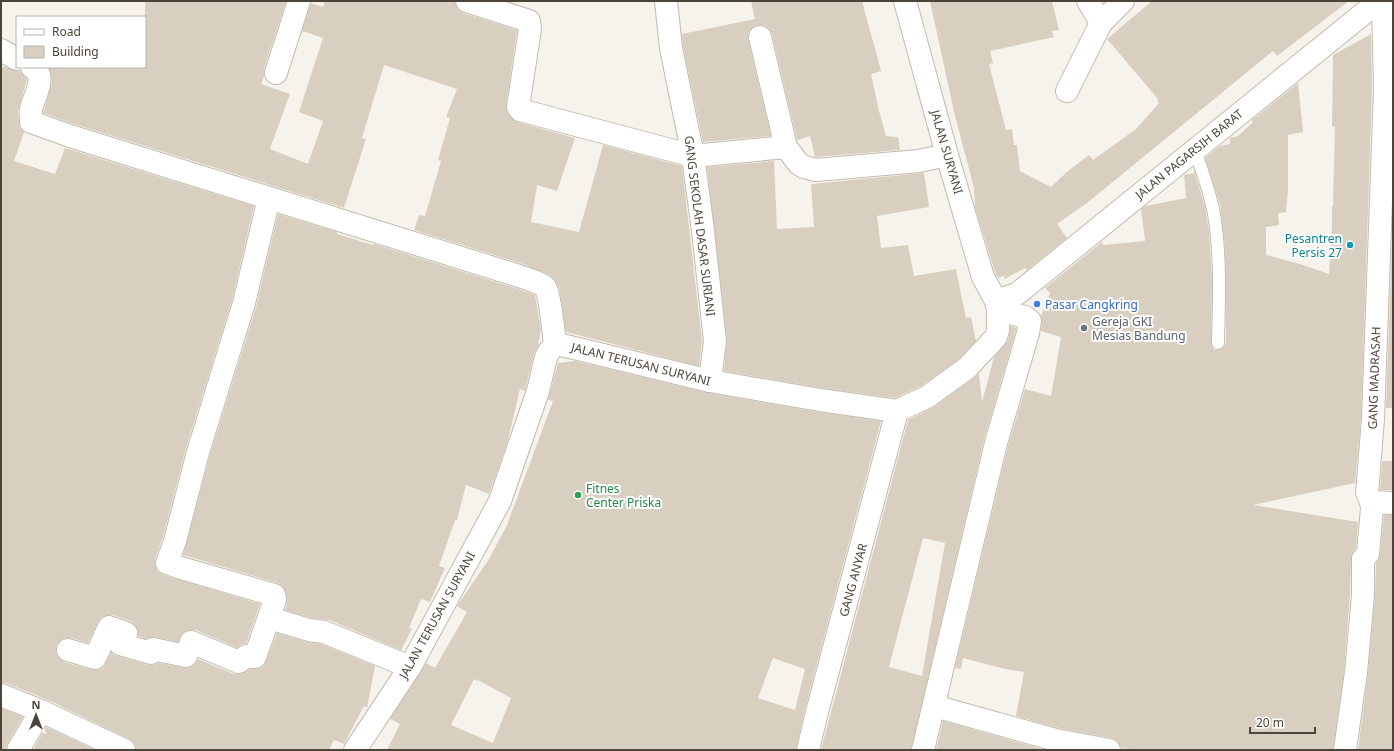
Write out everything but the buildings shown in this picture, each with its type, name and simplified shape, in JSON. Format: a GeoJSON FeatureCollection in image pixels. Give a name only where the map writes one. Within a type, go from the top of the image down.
{"type":"FeatureCollection","features":[{"type":"Feature","properties":{"kind":"street"},"geometry":{"type":"LineString","coordinates":[[276,73],[299,1]]}},
{"type":"Feature","properties":{"kind":"street"},"geometry":{"type":"LineString","coordinates":[[467,1],[529,21],[530,29],[518,107],[520,110],[693,156],[786,147]]}},
{"type":"Feature","properties":{"kind":"street","name":"GANG SEKOLAH DASAR SURIANI"},"geometry":{"type":"LineString","coordinates":[[666,1],[671,48],[693,156],[699,200],[715,341],[710,382]]}},
{"type":"Feature","properties":{"kind":"street","name":"JALAN SURYANI"},"geometry":{"type":"LineString","coordinates":[[905,1],[947,155],[983,277],[997,305]]}},
{"type":"Feature","properties":{"kind":"street"},"geometry":{"type":"LineString","coordinates":[[1088,1],[1101,23]]}},
{"type":"Feature","properties":{"kind":"street"},"geometry":{"type":"LineString","coordinates":[[1067,91],[1101,23],[1123,1]]}},
{"type":"Feature","properties":{"kind":"street","name":"JALAN PAGARSIH BARAT"},"geometry":{"type":"LineString","coordinates":[[997,305],[1017,294],[1379,1]]}},
{"type":"Feature","properties":{"kind":"street","name":"GANG MADRASAH"},"geometry":{"type":"LineString","coordinates":[[1345,750],[1356,672],[1363,595],[1363,559],[1368,554],[1372,508],[1367,493],[1373,419],[1386,90],[1383,1]]}},
{"type":"Feature","properties":{"kind":"street"},"geometry":{"type":"LineString","coordinates":[[760,37],[786,147],[798,163],[804,167],[816,170],[918,161],[947,155]]}},
{"type":"Feature","properties":{"kind":"street"},"geometry":{"type":"LineString","coordinates":[[1,50],[16,58]]}},
{"type":"Feature","properties":{"kind":"street"},"geometry":{"type":"LineString","coordinates":[[34,68],[39,74],[40,81],[30,111],[32,122],[70,136],[519,276],[543,285],[548,298],[555,346]]}},
{"type":"Feature","properties":{"kind":"street"},"geometry":{"type":"LineString","coordinates":[[68,650],[95,658],[109,627],[126,633],[120,644],[151,653],[153,649],[186,656],[191,642],[239,662],[246,656],[255,657],[275,600],[274,595],[181,568],[167,562],[175,541],[198,452],[244,304],[269,198]]}},
{"type":"Feature","properties":{"kind":"street"},"geometry":{"type":"LineString","coordinates":[[897,411],[927,397],[967,368],[996,337],[998,330],[997,305],[1025,317],[1030,321],[1028,333],[996,443],[923,750]]}},
{"type":"Feature","properties":{"kind":"street","name":"JALAN TERUSAN SURYANI"},"geometry":{"type":"LineString","coordinates":[[354,750],[410,667],[500,501],[538,392],[546,358],[550,350],[555,346],[561,345],[570,347],[710,382],[897,411]]}},
{"type":"Feature","properties":{"kind":"street","name":"GANG ANYAR"},"geometry":{"type":"LineString","coordinates":[[808,750],[897,411]]}},
{"type":"Feature","properties":{"kind":"street"},"geometry":{"type":"LineString","coordinates":[[1371,502],[1393,503]]}},
{"type":"Feature","properties":{"kind":"street"},"geometry":{"type":"LineString","coordinates":[[268,618],[309,630],[324,632],[410,667]]}},
{"type":"Feature","properties":{"kind":"street"},"geometry":{"type":"LineString","coordinates":[[1,695],[42,711],[124,750]]}},
{"type":"Feature","properties":{"kind":"street"},"geometry":{"type":"LineString","coordinates":[[934,706],[1056,740],[1109,750]]}},
{"type":"Feature","properties":{"kind":"street"},"geometry":{"type":"LineString","coordinates":[[18,750],[42,711]]}},
{"type":"Feature","properties":{"kind":"lane"},"geometry":{"type":"LineString","coordinates":[[1195,150],[1204,175],[1214,215],[1218,263],[1218,343]]}},
{"type":"Feature","properties":{"kind":"place","name":"Pesantren Persis 27"},"geometry":{"type":"Point","coordinates":[1350,245]}},
{"type":"Feature","properties":{"kind":"place","name":"Pasar Cangkring"},"geometry":{"type":"Point","coordinates":[1037,304]}},
{"type":"Feature","properties":{"kind":"place","name":"Gereja GKI Mesias Bandung"},"geometry":{"type":"Point","coordinates":[1084,328]}},
{"type":"Feature","properties":{"kind":"place","name":"Fitnes Center Priska"},"geometry":{"type":"Point","coordinates":[578,495]}}]}
